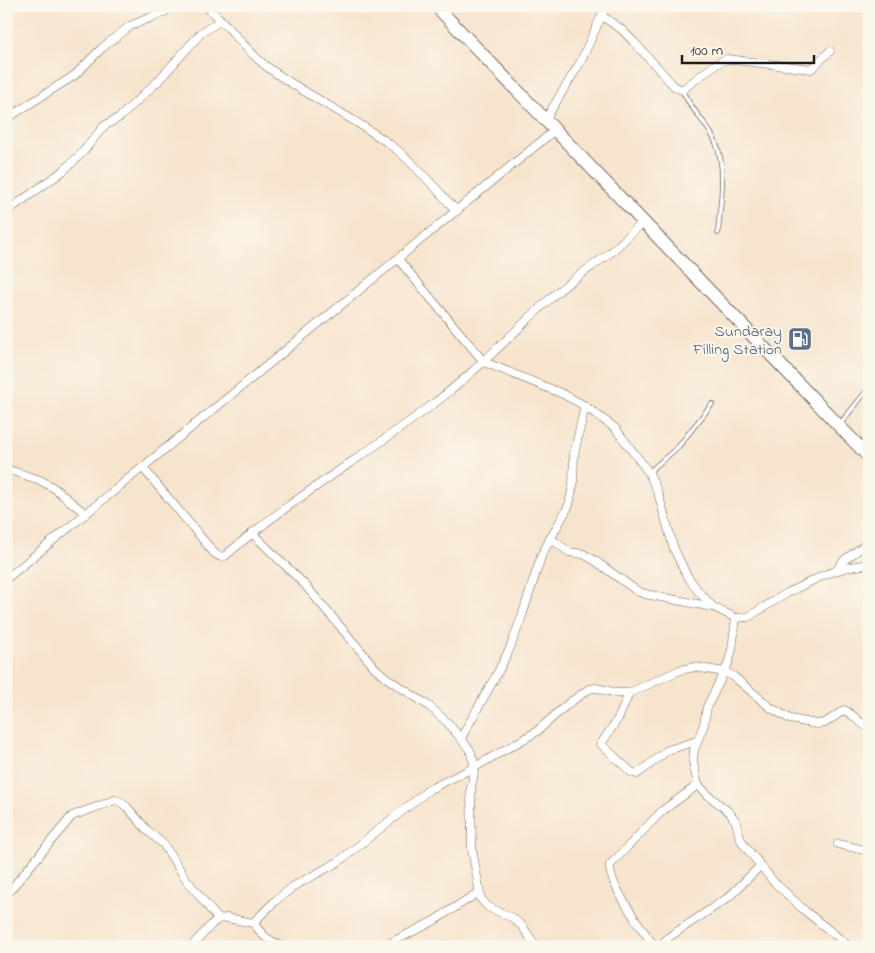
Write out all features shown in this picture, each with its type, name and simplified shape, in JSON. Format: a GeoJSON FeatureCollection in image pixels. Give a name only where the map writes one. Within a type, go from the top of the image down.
{"type":"FeatureCollection","features":[{"type":"Feature","properties":{"kind":"main road"},"geometry":{"type":"LineString","coordinates":[[436,6],[869,457]]}},
{"type":"Feature","properties":{"kind":"street"},"geometry":{"type":"LineString","coordinates":[[6,119],[75,75],[102,48],[124,30],[142,20],[164,12],[172,6]]}},
{"type":"Feature","properties":{"kind":"street"},"geometry":{"type":"LineString","coordinates":[[205,6],[220,21],[227,24],[237,38],[271,70],[314,99],[394,147],[457,211]]}},
{"type":"Feature","properties":{"kind":"street"},"geometry":{"type":"LineString","coordinates":[[545,120],[580,63],[606,6]]}},
{"type":"Feature","properties":{"kind":"street"},"geometry":{"type":"LineString","coordinates":[[602,16],[621,29],[674,86],[682,90],[716,64],[727,59],[811,69],[830,51]]}},
{"type":"Feature","properties":{"kind":"street"},"geometry":{"type":"LineString","coordinates":[[6,212],[63,171],[82,153],[104,126],[120,116],[158,81],[201,33],[220,21]]}},
{"type":"Feature","properties":{"kind":"street"},"geometry":{"type":"LineString","coordinates":[[6,579],[555,130]]}},
{"type":"Feature","properties":{"kind":"street"},"geometry":{"type":"LineString","coordinates":[[143,468],[218,556],[225,556],[252,533],[430,407],[484,362],[552,297],[574,278],[611,252],[643,222]]}},
{"type":"Feature","properties":{"kind":"street"},"geometry":{"type":"LineString","coordinates":[[398,259],[484,362],[563,394],[585,406],[615,428],[649,473],[658,493],[674,549],[686,574],[713,607]]}},
{"type":"Feature","properties":{"kind":"street"},"geometry":{"type":"LineString","coordinates":[[461,738],[498,674],[510,648],[538,564],[550,538],[561,521],[571,497],[574,454],[585,406]]}},
{"type":"Feature","properties":{"kind":"street"},"geometry":{"type":"LineString","coordinates":[[6,469],[40,480],[54,488],[86,514]]}},
{"type":"Feature","properties":{"kind":"street"},"geometry":{"type":"LineString","coordinates":[[252,533],[305,584],[376,669],[429,706],[461,738],[470,750],[475,767],[470,788],[470,817],[472,848],[479,892],[484,903],[513,918],[523,927],[536,947]]}},
{"type":"Feature","properties":{"kind":"street"},"geometry":{"type":"LineString","coordinates":[[550,538],[570,552],[583,554],[594,560],[638,591],[713,607],[736,618],[748,617],[787,593],[836,571],[869,564]]}},
{"type":"Feature","properties":{"kind":"street"},"geometry":{"type":"LineString","coordinates":[[836,571],[842,561],[869,542]]}},
{"type":"Feature","properties":{"kind":"street"},"geometry":{"type":"LineString","coordinates":[[736,618],[732,650],[724,672],[707,707],[704,724],[694,750],[693,762],[698,785],[734,817],[740,838],[760,866],[773,880],[804,911],[850,947]]}},
{"type":"Feature","properties":{"kind":"street"},"geometry":{"type":"LineString","coordinates":[[253,923],[275,901],[294,886],[338,862],[430,789],[475,767],[536,732],[569,703],[589,689],[596,688],[617,693],[629,693],[688,668],[695,667],[724,672],[740,681],[763,702],[784,717],[816,724],[825,723],[844,710],[850,712],[864,726],[869,728]]}},
{"type":"Feature","properties":{"kind":"street"},"geometry":{"type":"LineString","coordinates":[[629,693],[619,717],[601,744],[631,772],[634,774],[640,772],[675,747],[697,741]]}},
{"type":"Feature","properties":{"kind":"street"},"geometry":{"type":"LineString","coordinates":[[698,785],[662,811],[610,865],[610,874],[631,914],[657,947],[669,937],[729,898],[760,866]]}},
{"type":"Feature","properties":{"kind":"street"},"geometry":{"type":"LineString","coordinates":[[6,895],[72,816],[115,800],[127,807],[147,830],[164,845],[186,879],[218,920]]}},
{"type":"Feature","properties":{"kind":"street"},"geometry":{"type":"LineString","coordinates":[[838,844],[869,851]]}},
{"type":"Feature","properties":{"kind":"street"},"geometry":{"type":"LineString","coordinates":[[386,947],[390,943],[432,922],[479,892]]}},
{"type":"Feature","properties":{"kind":"street"},"geometry":{"type":"LineString","coordinates":[[191,947],[218,920],[236,919],[253,923],[264,936],[280,947]]}},
{"type":"Feature","properties":{"kind":"lane"},"geometry":{"type":"LineString","coordinates":[[682,90],[716,144],[719,155],[721,193],[718,233]]}},
{"type":"Feature","properties":{"kind":"lane"},"geometry":{"type":"LineString","coordinates":[[838,426],[869,388]]}},
{"type":"Feature","properties":{"kind":"lane"},"geometry":{"type":"LineString","coordinates":[[649,473],[678,447],[712,404]]}},
{"type":"Feature","properties":{"kind":"place","name":"Sundaray Filling Station"},"geometry":{"type":"Point","coordinates":[800,339]}}]}
